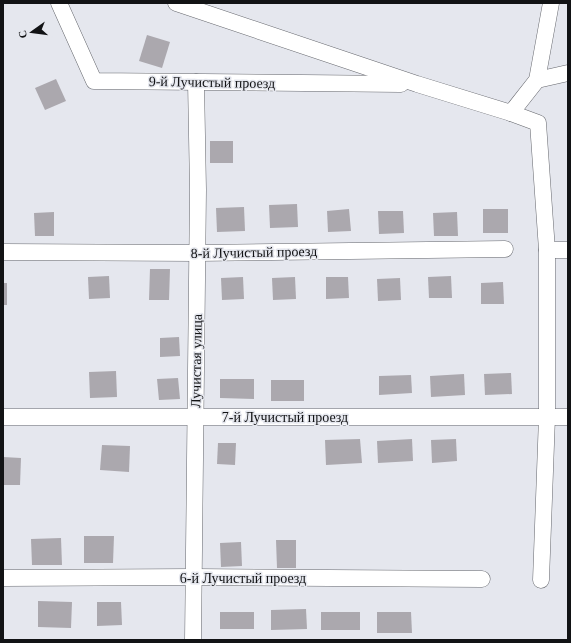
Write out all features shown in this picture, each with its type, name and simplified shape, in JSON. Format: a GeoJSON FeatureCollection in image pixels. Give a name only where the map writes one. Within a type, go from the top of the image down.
{"type":"FeatureCollection","features":[{"type":"Feature","properties":{"kind":"street","name":"9-й Лучистый проезд"},"geometry":{"type":"LineString","coordinates":[[58,3],[94,81],[416,84]]}},
{"type":"Feature","properties":{"kind":"street"},"geometry":{"type":"LineString","coordinates":[[176,3],[416,84],[511,113],[538,123],[546,250],[547,417],[541,580]]}},
{"type":"Feature","properties":{"kind":"street"},"geometry":{"type":"LineString","coordinates":[[511,113],[537,80],[551,3]]}},
{"type":"Feature","properties":{"kind":"street"},"geometry":{"type":"LineString","coordinates":[[537,80],[568,73]]}},
{"type":"Feature","properties":{"kind":"street","name":"Лучистая улица"},"geometry":{"type":"LineString","coordinates":[[193,640],[198,190],[196,82]]}},
{"type":"Feature","properties":{"kind":"street","name":"8-й Лучистый проезд"},"geometry":{"type":"LineString","coordinates":[[3,252],[197,253],[505,249]]}},
{"type":"Feature","properties":{"kind":"street"},"geometry":{"type":"LineString","coordinates":[[546,250],[568,250]]}},
{"type":"Feature","properties":{"kind":"street","name":"7-й Лучистый проезд"},"geometry":{"type":"LineString","coordinates":[[3,417],[568,417]]}},
{"type":"Feature","properties":{"kind":"street","name":"6-й Лучистый проезд"},"geometry":{"type":"LineString","coordinates":[[3,578],[194,577],[482,579]]}},
{"type":"Feature","properties":{"kind":"building"},"geometry":{"type":"Polygon","coordinates":[[[147,35],[170,42],[162,68],[139,61],[147,35]]]}},
{"type":"Feature","properties":{"kind":"building"},"geometry":{"type":"Polygon","coordinates":[[[56,79],[66,101],[45,110],[35,88],[56,79]]]}},
{"type":"Feature","properties":{"kind":"building"},"geometry":{"type":"Polygon","coordinates":[[[210,141],[233,141],[233,163],[210,163],[210,141]]]}},
{"type":"Feature","properties":{"kind":"building"},"geometry":{"type":"Polygon","coordinates":[[[297,204],[298,227],[270,228],[269,205],[297,204]]]}},
{"type":"Feature","properties":{"kind":"building"},"geometry":{"type":"Polygon","coordinates":[[[244,207],[245,231],[217,232],[216,208],[244,207]]]}},
{"type":"Feature","properties":{"kind":"building"},"geometry":{"type":"Polygon","coordinates":[[[349,209],[351,231],[328,232],[327,211],[349,209]]]}},
{"type":"Feature","properties":{"kind":"building"},"geometry":{"type":"Polygon","coordinates":[[[483,209],[508,209],[508,233],[483,233],[483,209]]]}},
{"type":"Feature","properties":{"kind":"building"},"geometry":{"type":"Polygon","coordinates":[[[378,211],[403,211],[404,233],[379,234],[378,211]]]}},
{"type":"Feature","properties":{"kind":"building"},"geometry":{"type":"Polygon","coordinates":[[[54,212],[54,236],[35,236],[34,213],[54,212]]]}},
{"type":"Feature","properties":{"kind":"building"},"geometry":{"type":"Polygon","coordinates":[[[457,212],[458,236],[434,236],[433,213],[457,212]]]}},
{"type":"Feature","properties":{"kind":"building"},"geometry":{"type":"Polygon","coordinates":[[[150,269],[170,269],[169,300],[149,300],[150,269]]]}},
{"type":"Feature","properties":{"kind":"building"},"geometry":{"type":"Polygon","coordinates":[[[109,276],[110,298],[89,299],[88,277],[109,276]]]}},
{"type":"Feature","properties":{"kind":"building"},"geometry":{"type":"Polygon","coordinates":[[[451,276],[452,298],[429,298],[428,277],[451,276]]]}},
{"type":"Feature","properties":{"kind":"building"},"geometry":{"type":"Polygon","coordinates":[[[243,277],[244,299],[222,300],[221,278],[243,277]]]}},
{"type":"Feature","properties":{"kind":"building"},"geometry":{"type":"Polygon","coordinates":[[[295,277],[296,299],[273,300],[272,278],[295,277]]]}},
{"type":"Feature","properties":{"kind":"building"},"geometry":{"type":"Polygon","coordinates":[[[326,277],[348,277],[349,298],[326,299],[326,277]]]}},
{"type":"Feature","properties":{"kind":"building"},"geometry":{"type":"Polygon","coordinates":[[[400,278],[401,300],[378,301],[377,279],[400,278]]]}},
{"type":"Feature","properties":{"kind":"building"},"geometry":{"type":"Polygon","coordinates":[[[503,282],[504,304],[481,304],[481,283],[503,282]]]}},
{"type":"Feature","properties":{"kind":"building"},"geometry":{"type":"Polygon","coordinates":[[[3,283],[7,283],[7,305],[3,305],[3,283]]]}},
{"type":"Feature","properties":{"kind":"building"},"geometry":{"type":"Polygon","coordinates":[[[179,337],[180,356],[160,357],[160,338],[179,337]]]}},
{"type":"Feature","properties":{"kind":"building"},"geometry":{"type":"Polygon","coordinates":[[[116,371],[117,397],[90,398],[89,372],[116,371]]]}},
{"type":"Feature","properties":{"kind":"building"},"geometry":{"type":"Polygon","coordinates":[[[511,373],[512,394],[485,395],[484,374],[511,373]]]}},
{"type":"Feature","properties":{"kind":"building"},"geometry":{"type":"Polygon","coordinates":[[[464,374],[465,395],[431,397],[430,376],[464,374]]]}},
{"type":"Feature","properties":{"kind":"building"},"geometry":{"type":"Polygon","coordinates":[[[411,375],[412,393],[379,395],[379,376],[411,375]]]}},
{"type":"Feature","properties":{"kind":"building"},"geometry":{"type":"Polygon","coordinates":[[[178,378],[180,399],[159,400],[157,379],[178,378]]]}},
{"type":"Feature","properties":{"kind":"building"},"geometry":{"type":"Polygon","coordinates":[[[220,379],[254,379],[254,399],[220,398],[220,379]]]}},
{"type":"Feature","properties":{"kind":"building"},"geometry":{"type":"Polygon","coordinates":[[[271,380],[304,380],[304,401],[271,401],[271,380]]]}},
{"type":"Feature","properties":{"kind":"building"},"geometry":{"type":"Polygon","coordinates":[[[360,439],[362,463],[326,465],[325,440],[360,439]]]}},
{"type":"Feature","properties":{"kind":"building"},"geometry":{"type":"Polygon","coordinates":[[[412,439],[413,461],[378,463],[377,441],[412,439]]]}},
{"type":"Feature","properties":{"kind":"building"},"geometry":{"type":"Polygon","coordinates":[[[456,439],[457,461],[432,463],[431,440],[456,439]]]}},
{"type":"Feature","properties":{"kind":"building"},"geometry":{"type":"Polygon","coordinates":[[[218,443],[236,443],[235,465],[217,464],[218,443]]]}},
{"type":"Feature","properties":{"kind":"building"},"geometry":{"type":"Polygon","coordinates":[[[102,445],[130,446],[129,472],[100,470],[102,445]]]}},
{"type":"Feature","properties":{"kind":"building"},"geometry":{"type":"Polygon","coordinates":[[[3,457],[21,458],[20,485],[3,485],[3,457]]]}},
{"type":"Feature","properties":{"kind":"building"},"geometry":{"type":"Polygon","coordinates":[[[84,536],[114,536],[113,563],[84,563],[84,536]]]}},
{"type":"Feature","properties":{"kind":"building"},"geometry":{"type":"Polygon","coordinates":[[[61,538],[62,565],[32,565],[31,539],[61,538]]]}},
{"type":"Feature","properties":{"kind":"building"},"geometry":{"type":"Polygon","coordinates":[[[276,540],[296,540],[296,568],[277,568],[276,540]]]}},
{"type":"Feature","properties":{"kind":"building"},"geometry":{"type":"Polygon","coordinates":[[[241,542],[242,566],[221,567],[220,543],[241,542]]]}},
{"type":"Feature","properties":{"kind":"building"},"geometry":{"type":"Polygon","coordinates":[[[38,601],[72,602],[71,628],[38,627],[38,601]]]}},
{"type":"Feature","properties":{"kind":"building"},"geometry":{"type":"Polygon","coordinates":[[[97,602],[121,602],[122,625],[97,626],[97,602]]]}},
{"type":"Feature","properties":{"kind":"building"},"geometry":{"type":"Polygon","coordinates":[[[306,609],[307,629],[271,630],[271,610],[306,609]]]}},
{"type":"Feature","properties":{"kind":"building"},"geometry":{"type":"Polygon","coordinates":[[[220,612],[254,612],[254,629],[220,629],[220,612]]]}},
{"type":"Feature","properties":{"kind":"building"},"geometry":{"type":"Polygon","coordinates":[[[321,612],[360,612],[360,630],[321,630],[321,612]]]}},
{"type":"Feature","properties":{"kind":"building"},"geometry":{"type":"Polygon","coordinates":[[[377,612],[411,612],[412,633],[377,633],[377,612]]]}}]}
